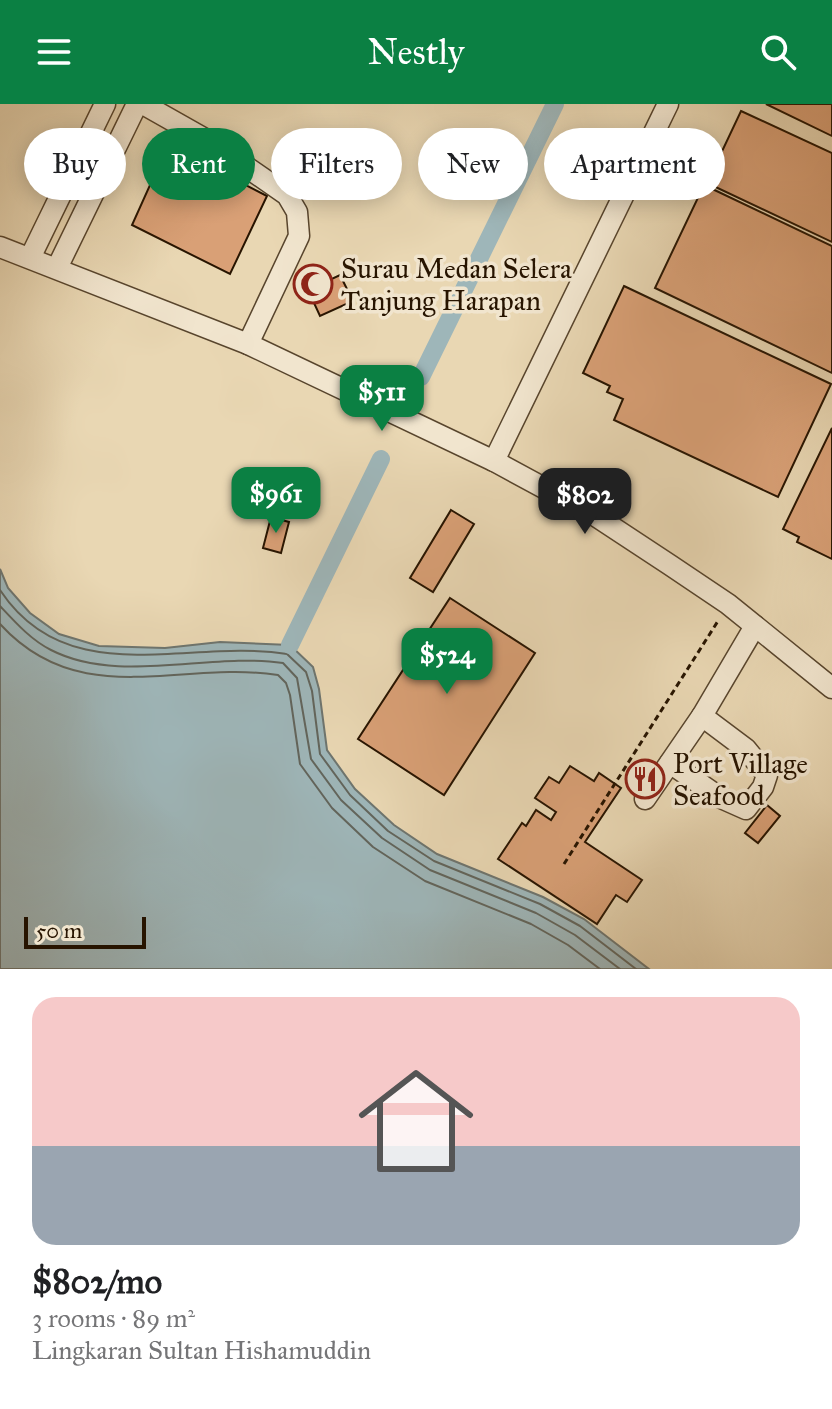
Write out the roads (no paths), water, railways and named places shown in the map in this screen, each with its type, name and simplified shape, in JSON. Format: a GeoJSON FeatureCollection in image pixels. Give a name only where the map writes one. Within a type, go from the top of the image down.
{"type":"FeatureCollection","features":[{"type":"Feature","properties":{"kind":"street"},"geometry":{"type":"LineString","coordinates":[[30,258],[105,104]]}},
{"type":"Feature","properties":{"kind":"street"},"geometry":{"type":"LineString","coordinates":[[57,268],[137,104]]}},
{"type":"Feature","properties":{"kind":"street"},"geometry":{"type":"LineString","coordinates":[[143,104],[212,143],[287,195],[297,212],[299,236],[248,344]]}},
{"type":"Feature","properties":{"kind":"street"},"geometry":{"type":"LineString","coordinates":[[494,461],[668,104]]}},
{"type":"Feature","properties":{"kind":"street"},"geometry":{"type":"LineString","coordinates":[[2,252],[57,268],[248,344],[494,461],[594,515],[728,604],[832,688]]}},
{"type":"Feature","properties":{"kind":"street"},"geometry":{"type":"LineString","coordinates":[[645,799],[702,716],[755,626]]}},
{"type":"Feature","properties":{"kind":"street"},"geometry":{"type":"LineString","coordinates":[[670,763],[719,797],[746,809],[763,787],[767,775],[746,749],[702,716]]}},
{"type":"Feature","properties":{"kind":"water"},"geometry":{"type":"Polygon","coordinates":[[[0,569],[8,588],[30,613],[59,634],[99,646],[165,648],[220,642],[290,645],[313,667],[327,750],[355,789],[394,825],[437,854],[543,897],[584,919],[649,969],[0,969],[0,569]]]}},
{"type":"Feature","properties":{"kind":"waterway"},"geometry":{"type":"LineString","coordinates":[[421,377],[555,104]]}},
{"type":"Feature","properties":{"kind":"waterway"},"geometry":{"type":"LineString","coordinates":[[290,645],[381,459]]}},
{"type":"Feature","properties":{"kind":"place","name":"Surau Medan Selera Tanjung Harapan"},"geometry":{"type":"Point","coordinates":[313,284]}},
{"type":"Feature","properties":{"kind":"place","name":"Port Village Seafood"},"geometry":{"type":"Point","coordinates":[645,779]}}]}
